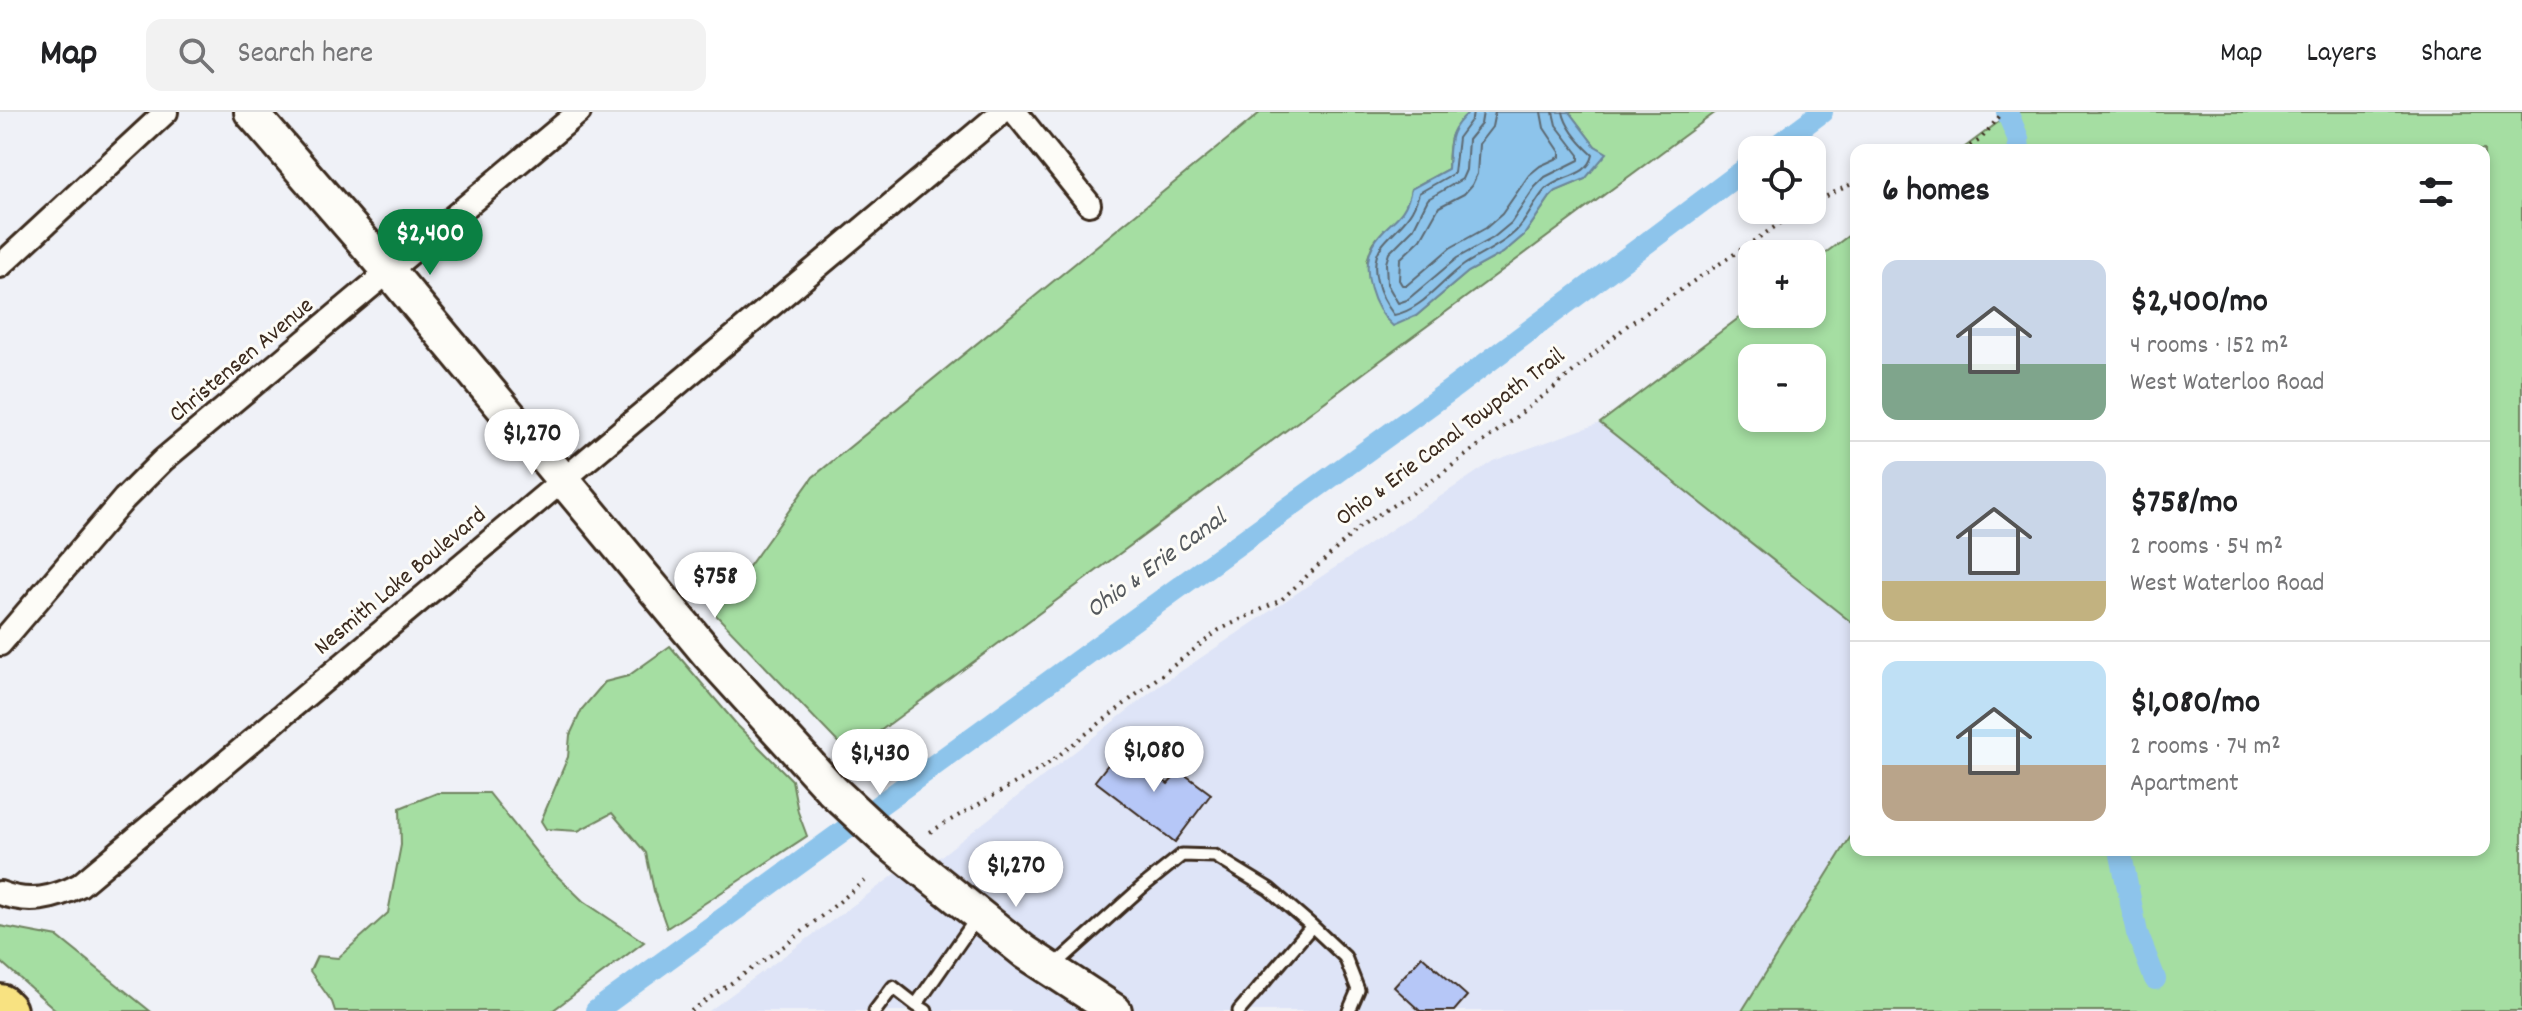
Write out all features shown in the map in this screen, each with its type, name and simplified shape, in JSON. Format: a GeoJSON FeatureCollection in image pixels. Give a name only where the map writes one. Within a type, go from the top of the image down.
{"type":"FeatureCollection","features":[{"type":"Feature","properties":{"kind":"highway"},"geometry":{"type":"LineString","coordinates":[[0,1006],[5,1011]]}},
{"type":"Feature","properties":{"kind":"main road"},"geometry":{"type":"LineString","coordinates":[[251,112],[389,271],[709,655],[832,790],[890,844],[978,915],[1103,1008]]}},
{"type":"Feature","properties":{"kind":"street"},"geometry":{"type":"LineString","coordinates":[[0,266],[166,112]]}},
{"type":"Feature","properties":{"kind":"street","name":"Christensen Avenue"},"geometry":{"type":"LineString","coordinates":[[0,644],[143,479],[579,112]]}},
{"type":"Feature","properties":{"kind":"street","name":"Nesmith Lake Boulevard"},"geometry":{"type":"LineString","coordinates":[[0,893],[41,900],[61,895],[90,877],[1002,112]]}},
{"type":"Feature","properties":{"kind":"street"},"geometry":{"type":"LineString","coordinates":[[1015,112],[1089,204]]}},
{"type":"Feature","properties":{"kind":"lane"},"geometry":{"type":"LineString","coordinates":[[1051,969],[1182,855],[1215,856],[1269,889],[1345,957],[1358,990],[1349,1011]]}},
{"type":"Feature","properties":{"kind":"lane"},"geometry":{"type":"LineString","coordinates":[[875,1011],[893,987],[921,1008],[978,915]]}},
{"type":"Feature","properties":{"kind":"lane"},"geometry":{"type":"LineString","coordinates":[[1239,1011],[1312,926]]}},
{"type":"Feature","properties":{"kind":"path"},"geometry":{"type":"LineString","coordinates":[[1972,144],[1984,136],[2003,112]]}},
{"type":"Feature","properties":{"kind":"path"},"geometry":{"type":"LineString","coordinates":[[1826,196],[1850,185]]}},
{"type":"Feature","properties":{"kind":"path","name":"Ohio & Erie Canal Towpath Trail"},"geometry":{"type":"LineString","coordinates":[[930,832],[1045,766],[1211,634],[1281,600],[1362,525],[1436,478],[1555,387],[1628,325],[1779,224]]}},
{"type":"Feature","properties":{"kind":"path"},"geometry":{"type":"LineString","coordinates":[[691,1011],[787,944],[865,881]]}},
{"type":"Feature","properties":{"kind":"shaded area"},"geometry":{"type":"Polygon","coordinates":[[[1600,423],[1850,621],[1850,838],[1742,1011],[709,1011],[912,862],[923,870],[1159,686],[1493,461],[1600,423]]]}},
{"type":"Feature","properties":{"kind":"green space"},"geometry":{"type":"Polygon","coordinates":[[[1261,112],[1469,112],[1457,125],[1451,138],[1448,169],[1411,189],[1405,208],[1374,242],[1367,261],[1416,316],[1468,272],[1503,253],[1524,235],[1556,191],[1585,179],[1606,153],[1595,146],[1569,112],[1716,112],[849,754],[715,614],[813,477],[1261,112]]]}},
{"type":"Feature","properties":{"kind":"green space"},"geometry":{"type":"Polygon","coordinates":[[[2012,112],[2522,112],[2522,1011],[1742,1011],[1850,838],[1850,856],[2490,856],[2490,144],[1969,144],[2012,112]]]}},
{"type":"Feature","properties":{"kind":"green space"},"geometry":{"type":"Polygon","coordinates":[[[1850,234],[1850,621],[1600,423],[1738,319],[1738,328],[1826,328],[1826,252],[1850,234]]]}},
{"type":"Feature","properties":{"kind":"green space"},"geometry":{"type":"Polygon","coordinates":[[[670,646],[738,726],[792,780],[798,812],[807,836],[667,928],[654,891],[646,853],[612,813],[578,831],[546,829],[541,821],[568,757],[570,735],[582,709],[605,682],[628,676],[670,646]]]}},
{"type":"Feature","properties":{"kind":"green space"},"geometry":{"type":"Polygon","coordinates":[[[437,793],[489,793],[548,867],[583,901],[644,942],[552,1011],[335,1011],[310,971],[317,956],[338,958],[388,913],[401,845],[400,808],[437,793]]]}},
{"type":"Feature","properties":{"kind":"green space"},"geometry":{"type":"Polygon","coordinates":[[[0,926],[58,937],[150,1011],[57,1011],[0,961],[0,926]]]}},
{"type":"Feature","properties":{"kind":"water"},"geometry":{"type":"Polygon","coordinates":[[[1469,112],[1569,112],[1595,146],[1607,153],[1585,179],[1556,191],[1524,235],[1503,253],[1468,272],[1416,316],[1393,326],[1374,299],[1368,277],[1369,255],[1378,237],[1400,215],[1411,189],[1448,169],[1453,131],[1469,112]]]}},
{"type":"Feature","properties":{"kind":"building"},"geometry":{"type":"Polygon","coordinates":[[[1121,748],[1168,784],[1180,771],[1211,794],[1175,842],[1095,781],[1121,748]]]}},
{"type":"Feature","properties":{"kind":"building"},"geometry":{"type":"Polygon","coordinates":[[[1422,956],[1467,996],[1454,1011],[1420,1011],[1394,987],[1422,956]]]}},
{"type":"Feature","properties":{"kind":"waterway","name":"Ohio & Erie Canal"},"geometry":{"type":"LineString","coordinates":[[1790,136],[1822,112]]}},
{"type":"Feature","properties":{"kind":"waterway"},"geometry":{"type":"LineString","coordinates":[[2007,112],[2018,144]]}},
{"type":"Feature","properties":{"kind":"waterway","name":"Ohio & Erie Canal"},"geometry":{"type":"LineString","coordinates":[[596,1011],[1449,391],[1738,174]]}},
{"type":"Feature","properties":{"kind":"waterway"},"geometry":{"type":"LineString","coordinates":[[2121,856],[2137,933],[2155,979]]}}]}
